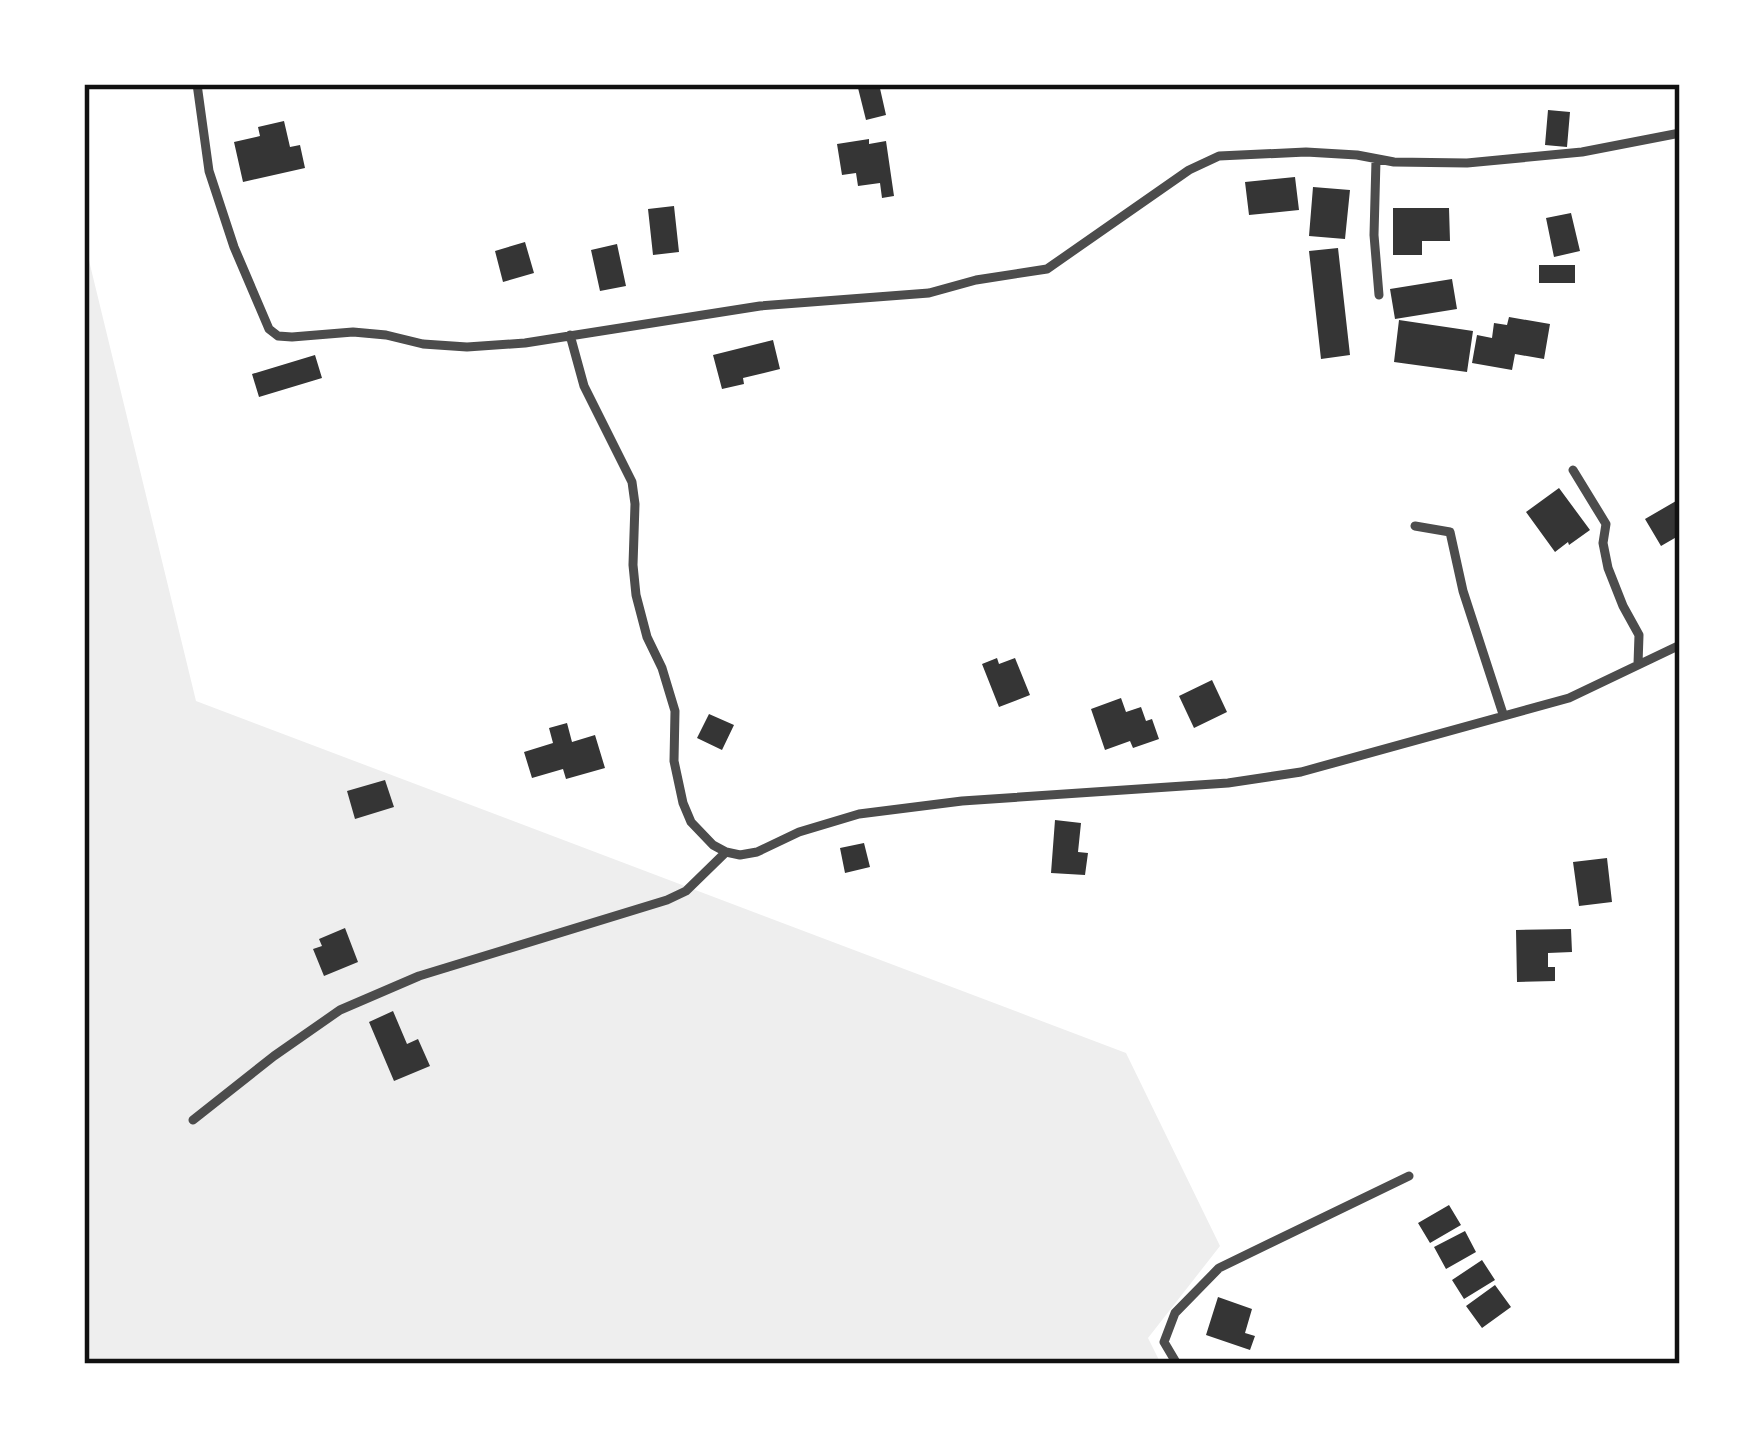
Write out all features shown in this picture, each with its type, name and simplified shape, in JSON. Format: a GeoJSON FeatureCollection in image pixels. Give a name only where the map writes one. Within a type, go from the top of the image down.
{"type":"FeatureCollection","features":[{"type":"Feature","properties":{"kind":"street"},"geometry":{"type":"LineString","coordinates":[[197,84],[209,170],[234,247],[269,329],[292,337],[353,332],[467,347],[525,343],[760,306],[929,293],[1047,268],[1189,170],[1219,156],[1306,152],[1467,163],[1582,152],[1680,133]]}},
{"type":"Feature","properties":{"kind":"street"},"geometry":{"type":"LineString","coordinates":[[1376,160],[1374,235],[1379,295]]}},
{"type":"Feature","properties":{"kind":"street"},"geometry":{"type":"LineString","coordinates":[[570,334],[584,386],[632,482],[636,595],[676,711],[674,761],[683,803],[691,822],[726,852],[757,852],[799,832],[859,814],[962,801],[1228,783],[1301,772],[1569,698],[1680,645]]}},
{"type":"Feature","properties":{"kind":"street"},"geometry":{"type":"LineString","coordinates":[[1573,470],[1606,524],[1603,543],[1608,568],[1639,635],[1638,664]]}},
{"type":"Feature","properties":{"kind":"street"},"geometry":{"type":"LineString","coordinates":[[1415,526],[1450,532],[1463,591],[1503,715]]}},
{"type":"Feature","properties":{"kind":"street"},"geometry":{"type":"LineString","coordinates":[[193,1120],[340,1010],[419,976],[667,900],[686,891],[726,852]]}},
{"type":"Feature","properties":{"kind":"street"},"geometry":{"type":"LineString","coordinates":[[1177,1364],[1164,1342],[1174,1313],[1219,1268],[1408,1176]]}},
{"type":"Feature","properties":{"kind":"shaded area"},"geometry":{"type":"Polygon","coordinates":[[[84,240],[196,701],[1126,1053],[1220,1246],[1148,1338],[1161,1364],[84,1364],[84,240]]]}},
{"type":"Feature","properties":{"kind":"building"},"geometry":{"type":"Polygon","coordinates":[[[857,84],[879,84],[886,115],[866,120],[857,84]]]}},
{"type":"Feature","properties":{"kind":"building"},"geometry":{"type":"Polygon","coordinates":[[[1548,110],[1570,112],[1567,147],[1545,145],[1548,110]]]}},
{"type":"Feature","properties":{"kind":"building"},"geometry":{"type":"Polygon","coordinates":[[[284,121],[290,147],[300,145],[305,168],[243,182],[234,142],[260,136],[258,127],[284,121]]]}},
{"type":"Feature","properties":{"kind":"building"},"geometry":{"type":"Polygon","coordinates":[[[869,139],[869,144],[886,141],[894,196],[882,198],[880,183],[858,186],[856,173],[842,175],[837,144],[869,139]]]}},
{"type":"Feature","properties":{"kind":"building"},"geometry":{"type":"Polygon","coordinates":[[[1295,177],[1299,210],[1249,215],[1245,182],[1295,177]]]}},
{"type":"Feature","properties":{"kind":"building"},"geometry":{"type":"Polygon","coordinates":[[[1313,187],[1350,190],[1345,239],[1309,236],[1313,187]]]}},
{"type":"Feature","properties":{"kind":"building"},"geometry":{"type":"Polygon","coordinates":[[[674,206],[679,252],[653,255],[648,209],[674,206]]]}},
{"type":"Feature","properties":{"kind":"building"},"geometry":{"type":"Polygon","coordinates":[[[1393,208],[1449,208],[1450,241],[1422,241],[1422,255],[1393,255],[1393,208]]]}},
{"type":"Feature","properties":{"kind":"building"},"geometry":{"type":"Polygon","coordinates":[[[1571,213],[1580,251],[1554,257],[1546,218],[1571,213]]]}},
{"type":"Feature","properties":{"kind":"building"},"geometry":{"type":"Polygon","coordinates":[[[525,242],[534,273],[503,282],[495,251],[525,242]]]}},
{"type":"Feature","properties":{"kind":"building"},"geometry":{"type":"Polygon","coordinates":[[[617,244],[626,286],[600,291],[591,250],[617,244]]]}},
{"type":"Feature","properties":{"kind":"building"},"geometry":{"type":"Polygon","coordinates":[[[1338,248],[1350,355],[1321,359],[1309,251],[1338,248]]]}},
{"type":"Feature","properties":{"kind":"building"},"geometry":{"type":"Polygon","coordinates":[[[1539,265],[1575,265],[1575,283],[1539,283],[1539,265]]]}},
{"type":"Feature","properties":{"kind":"building"},"geometry":{"type":"Polygon","coordinates":[[[1452,279],[1457,309],[1395,319],[1390,289],[1452,279]]]}},
{"type":"Feature","properties":{"kind":"building"},"geometry":{"type":"Polygon","coordinates":[[[1509,317],[1550,324],[1544,359],[1515,354],[1512,370],[1472,363],[1477,335],[1492,338],[1494,323],[1507,325],[1509,317]]]}},
{"type":"Feature","properties":{"kind":"building"},"geometry":{"type":"Polygon","coordinates":[[[1399,320],[1473,331],[1467,372],[1394,362],[1399,320]]]}},
{"type":"Feature","properties":{"kind":"building"},"geometry":{"type":"Polygon","coordinates":[[[773,340],[780,369],[722,389],[713,355],[773,340]]]}},
{"type":"Feature","properties":{"kind":"building"},"geometry":{"type":"Polygon","coordinates":[[[315,355],[322,378],[259,397],[252,374],[315,355]]]}},
{"type":"Feature","properties":{"kind":"building"},"geometry":{"type":"Polygon","coordinates":[[[1559,488],[1590,530],[1555,552],[1526,512],[1559,488]]]}},
{"type":"Feature","properties":{"kind":"building"},"geometry":{"type":"Polygon","coordinates":[[[1676,501],[1680,535],[1661,546],[1645,519],[1676,501]]]}},
{"type":"Feature","properties":{"kind":"building"},"geometry":{"type":"Polygon","coordinates":[[[997,658],[999,664],[1015,658],[1030,695],[999,707],[982,664],[997,658]]]}},
{"type":"Feature","properties":{"kind":"building"},"geometry":{"type":"Polygon","coordinates":[[[1212,680],[1227,712],[1194,728],[1179,696],[1212,680]]]}},
{"type":"Feature","properties":{"kind":"building"},"geometry":{"type":"Polygon","coordinates":[[[1121,698],[1126,712],[1141,707],[1146,721],[1152,719],[1159,739],[1133,748],[1130,741],[1105,750],[1091,709],[1121,698]]]}},
{"type":"Feature","properties":{"kind":"building"},"geometry":{"type":"Polygon","coordinates":[[[709,714],[734,725],[722,750],[697,738],[709,714]]]}},
{"type":"Feature","properties":{"kind":"building"},"geometry":{"type":"Polygon","coordinates":[[[567,723],[572,742],[595,735],[605,768],[566,779],[563,769],[532,778],[524,752],[553,743],[549,728],[567,723]]]}},
{"type":"Feature","properties":{"kind":"building"},"geometry":{"type":"Polygon","coordinates":[[[385,780],[394,807],[355,819],[347,791],[385,780]]]}},
{"type":"Feature","properties":{"kind":"building"},"geometry":{"type":"Polygon","coordinates":[[[1055,820],[1081,823],[1078,852],[1088,853],[1085,875],[1051,873],[1055,820]]]}},
{"type":"Feature","properties":{"kind":"building"},"geometry":{"type":"Polygon","coordinates":[[[864,843],[870,867],[845,873],[840,848],[864,843]]]}},
{"type":"Feature","properties":{"kind":"building"},"geometry":{"type":"Polygon","coordinates":[[[1607,858],[1612,902],[1579,906],[1573,862],[1607,858]]]}},
{"type":"Feature","properties":{"kind":"building"},"geometry":{"type":"Polygon","coordinates":[[[345,928],[358,962],[324,976],[313,949],[322,946],[319,939],[345,928]]]}},
{"type":"Feature","properties":{"kind":"building"},"geometry":{"type":"Polygon","coordinates":[[[1571,929],[1572,952],[1548,953],[1555,981],[1517,982],[1516,930],[1571,929]]]}},
{"type":"Feature","properties":{"kind":"building"},"geometry":{"type":"Polygon","coordinates":[[[393,1011],[407,1044],[418,1039],[430,1066],[394,1081],[369,1022],[393,1011]]]}},
{"type":"Feature","properties":{"kind":"building"},"geometry":{"type":"Polygon","coordinates":[[[1449,1205],[1461,1225],[1430,1243],[1418,1223],[1449,1205]]]}},
{"type":"Feature","properties":{"kind":"building"},"geometry":{"type":"Polygon","coordinates":[[[1465,1231],[1476,1252],[1446,1269],[1434,1247],[1465,1231]]]}},
{"type":"Feature","properties":{"kind":"building"},"geometry":{"type":"Polygon","coordinates":[[[1482,1260],[1495,1280],[1464,1299],[1452,1280],[1482,1260]]]}},
{"type":"Feature","properties":{"kind":"building"},"geometry":{"type":"Polygon","coordinates":[[[1495,1285],[1511,1307],[1482,1328],[1466,1306],[1495,1285]]]}},
{"type":"Feature","properties":{"kind":"building"},"geometry":{"type":"Polygon","coordinates":[[[1218,1297],[1252,1309],[1245,1333],[1255,1336],[1250,1350],[1206,1335],[1218,1297]]]}}]}
